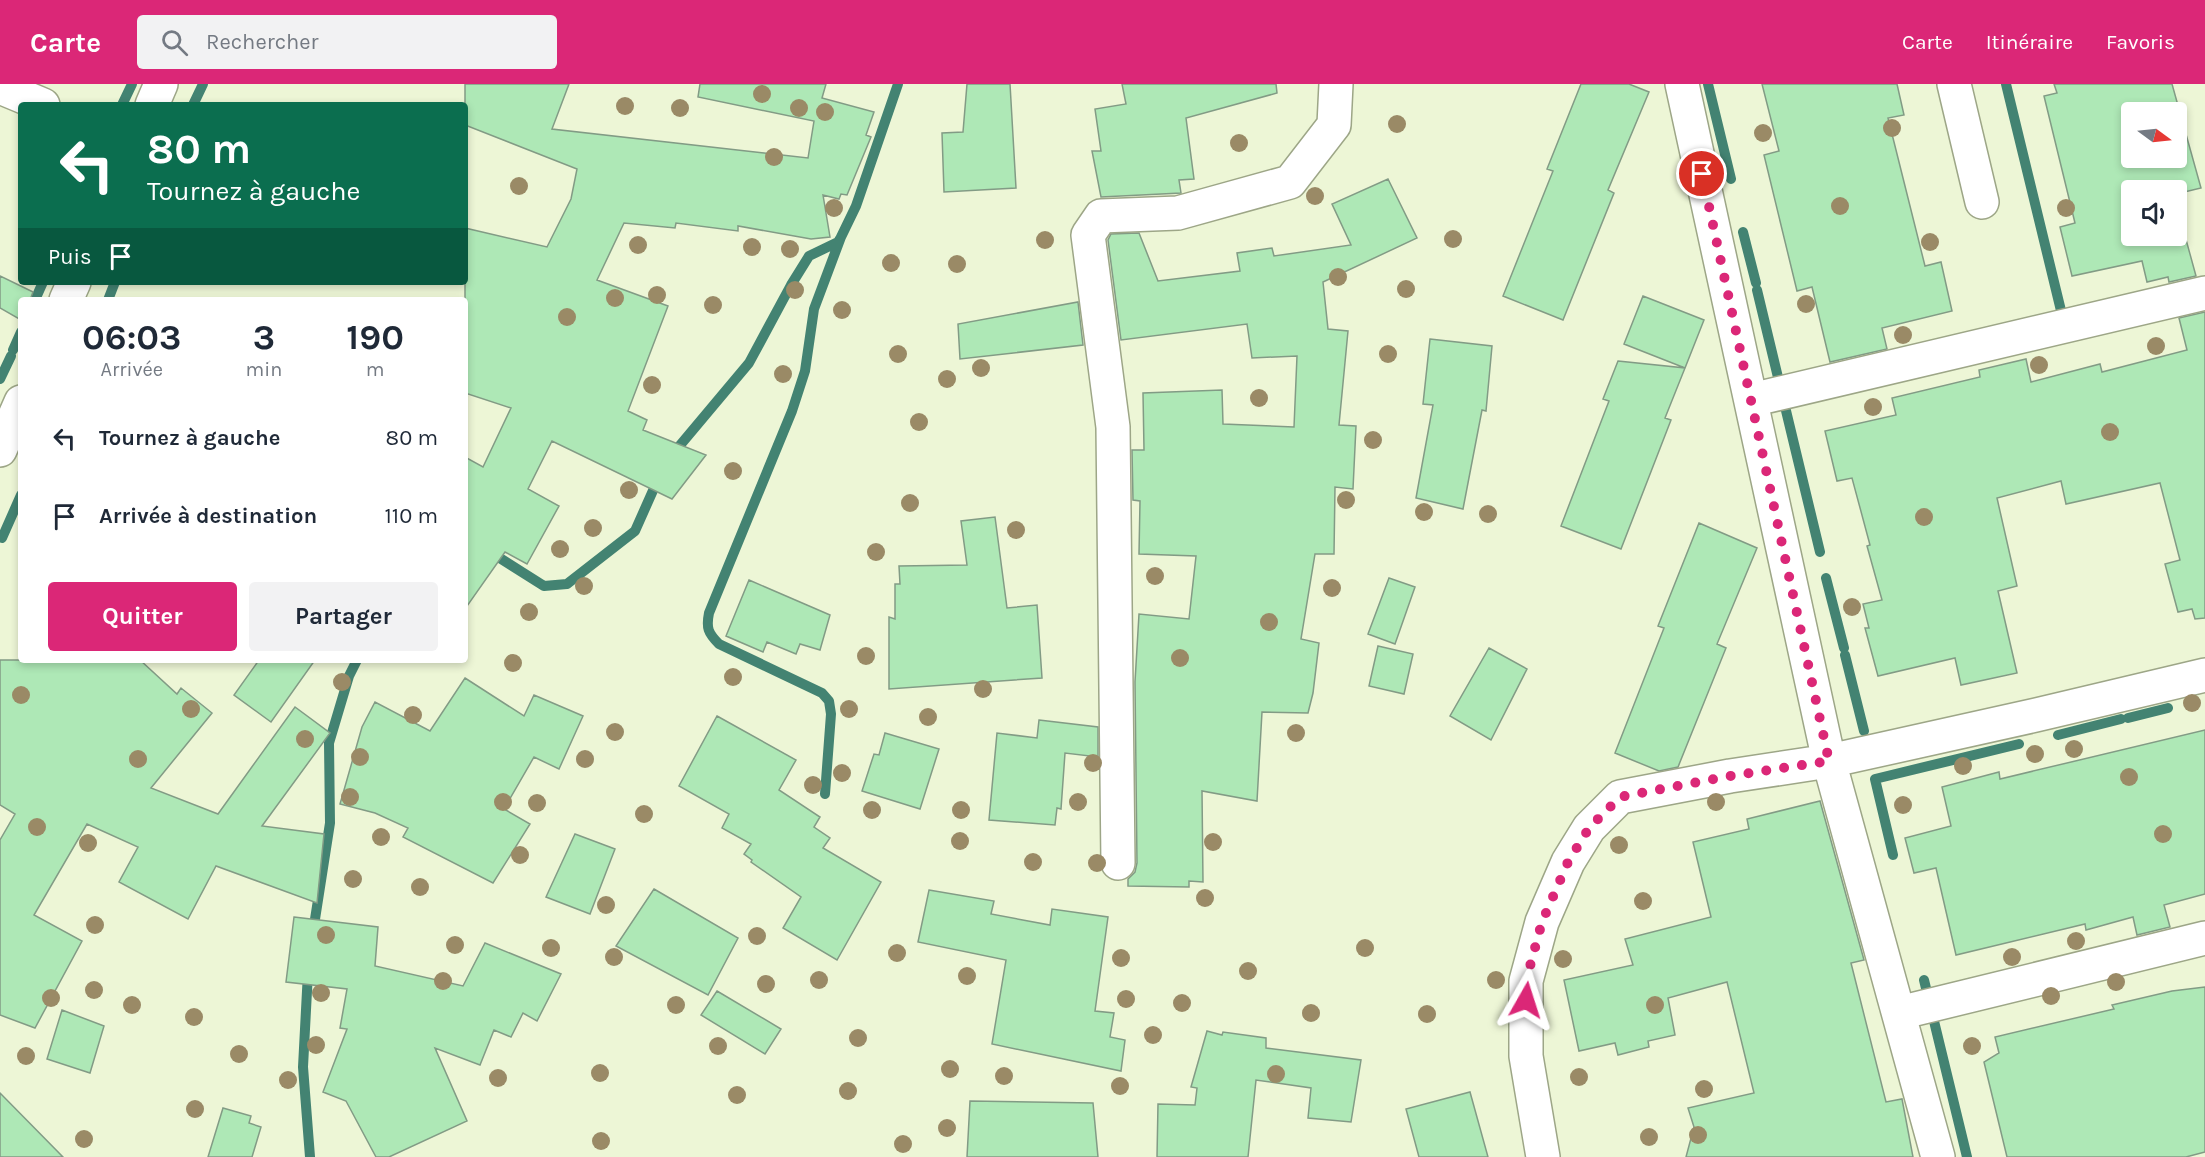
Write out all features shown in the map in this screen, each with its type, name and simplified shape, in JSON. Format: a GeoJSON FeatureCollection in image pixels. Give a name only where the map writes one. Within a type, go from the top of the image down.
{"type":"FeatureCollection","features":[{"type":"Feature","properties":{"kind":"street"},"geometry":{"type":"LineString","coordinates":[[153,102],[161,84]]}},
{"type":"Feature","properties":{"kind":"street"},"geometry":{"type":"LineString","coordinates":[[1118,862],[1113,427],[1088,235],[1101,216],[1178,213],[1290,182],[1334,125],[1336,84]]}},
{"type":"Feature","properties":{"kind":"street"},"geometry":{"type":"LineString","coordinates":[[1682,84],[1829,761],[1938,1157]]}},
{"type":"Feature","properties":{"kind":"street"},"geometry":{"type":"LineString","coordinates":[[1954,84],[1982,202]]}},
{"type":"Feature","properties":{"kind":"street"},"geometry":{"type":"LineString","coordinates":[[0,87],[36,102]]}},
{"type":"Feature","properties":{"kind":"street"},"geometry":{"type":"LineString","coordinates":[[1751,400],[2205,293]]}},
{"type":"Feature","properties":{"kind":"street"},"geometry":{"type":"LineString","coordinates":[[1,446],[18,409]]}},
{"type":"Feature","properties":{"kind":"street"},"geometry":{"type":"LineString","coordinates":[[1543,1157],[1526,1056],[1526,981],[1542,922],[1568,862],[1589,828],[1620,797],[1730,776],[1829,761],[2205,675]]}},
{"type":"Feature","properties":{"kind":"street"},"geometry":{"type":"LineString","coordinates":[[1899,1013],[2205,938]]}},
{"type":"Feature","properties":{"kind":"building"},"geometry":{"type":"Polygon","coordinates":[[[465,84],[569,84],[552,129],[808,158],[814,121],[698,97],[700,84],[826,84],[822,98],[874,112],[866,135],[871,137],[847,195],[841,194],[839,199],[823,195],[830,237],[811,239],[738,226],[738,231],[676,223],[675,228],[624,223],[597,280],[668,306],[628,411],[647,420],[643,430],[706,455],[672,499],[552,441],[528,489],[559,506],[527,564],[505,552],[468,605],[468,459],[483,467],[511,408],[468,394],[468,297],[465,297],[465,285],[468,285],[468,229],[547,247],[571,199],[577,169],[468,126],[468,102],[465,102],[465,84]]]}},
{"type":"Feature","properties":{"kind":"building"},"geometry":{"type":"Polygon","coordinates":[[[967,84],[1010,84],[1016,188],[944,192],[942,133],[963,132],[967,84]]]}},
{"type":"Feature","properties":{"kind":"building"},"geometry":{"type":"Polygon","coordinates":[[[1122,84],[1276,84],[1277,93],[1186,118],[1194,179],[1179,180],[1181,193],[1101,197],[1092,151],[1101,151],[1095,109],[1126,104],[1122,84]]]}},
{"type":"Feature","properties":{"kind":"building"},"geometry":{"type":"Polygon","coordinates":[[[1581,84],[1629,84],[1649,92],[1608,190],[1614,193],[1563,320],[1503,296],[1553,171],[1547,169],[1581,84]]]}},
{"type":"Feature","properties":{"kind":"building"},"geometry":{"type":"Polygon","coordinates":[[[1762,84],[1897,84],[1904,115],[1888,118],[1925,266],[1941,262],[1952,311],[1882,328],[1887,349],[1830,362],[1812,287],[1797,291],[1764,155],[1779,151],[1762,84]]]}},
{"type":"Feature","properties":{"kind":"building"},"geometry":{"type":"Polygon","coordinates":[[[2054,84],[2172,84],[2177,102],[2121,102],[2121,168],[2187,168],[2187,138],[2201,188],[2187,191],[2187,180],[2121,180],[2121,246],[2187,246],[2187,243],[2196,276],[2169,282],[2168,277],[2147,282],[2142,261],[2072,276],[2060,227],[2075,223],[2044,96],[2057,93],[2054,84]]]}},
{"type":"Feature","properties":{"kind":"building"},"geometry":{"type":"Polygon","coordinates":[[[1388,179],[1417,238],[1323,282],[1328,329],[1348,331],[1339,425],[1356,426],[1353,489],[1335,487],[1334,554],[1315,554],[1301,639],[1319,643],[1313,693],[1308,713],[1262,712],[1257,801],[1202,791],[1203,882],[1189,881],[1189,887],[1128,886],[1128,879],[1135,872],[1137,863],[1135,682],[1139,614],[1189,619],[1196,556],[1139,554],[1140,501],[1133,500],[1132,450],[1144,450],[1143,393],[1222,390],[1223,424],[1294,427],[1297,356],[1252,358],[1247,324],[1121,340],[1108,240],[1111,234],[1139,233],[1158,281],[1240,271],[1237,253],[1272,248],[1274,256],[1351,245],[1332,204],[1388,179]]]}},
{"type":"Feature","properties":{"kind":"building"},"geometry":{"type":"Polygon","coordinates":[[[0,276],[33,292],[31,297],[18,297],[18,318],[0,308],[0,276]]]}},
{"type":"Feature","properties":{"kind":"building"},"geometry":{"type":"Polygon","coordinates":[[[1643,296],[1704,320],[1685,368],[1624,344],[1643,296]]]}},
{"type":"Feature","properties":{"kind":"building"},"geometry":{"type":"Polygon","coordinates":[[[1078,302],[1083,345],[960,359],[958,324],[1078,302]]]}},
{"type":"Feature","properties":{"kind":"building"},"geometry":{"type":"Polygon","coordinates":[[[2205,312],[2205,618],[2195,619],[2192,609],[2178,612],[2165,564],[2180,560],[2160,483],[2066,504],[2061,481],[1997,498],[2017,586],[1998,591],[2017,673],[1961,685],[1955,658],[1878,676],[1865,628],[1869,628],[1863,604],[1882,600],[1852,478],[1837,481],[1825,431],[1896,415],[1892,398],[1980,377],[1979,370],[2026,359],[2031,382],[2100,364],[2102,372],[2187,350],[2179,318],[2205,312]]]}},
{"type":"Feature","properties":{"kind":"building"},"geometry":{"type":"Polygon","coordinates":[[[1430,339],[1492,346],[1486,411],[1482,410],[1463,509],[1416,498],[1433,405],[1423,404],[1430,339]]]}},
{"type":"Feature","properties":{"kind":"building"},"geometry":{"type":"Polygon","coordinates":[[[1618,361],[1685,368],[1665,418],[1671,420],[1621,549],[1561,526],[1609,401],[1603,399],[1618,361]]]}},
{"type":"Feature","properties":{"kind":"building"},"geometry":{"type":"Polygon","coordinates":[[[995,517],[1007,608],[1037,605],[1042,678],[889,689],[889,617],[895,619],[895,584],[900,584],[899,566],[967,565],[961,521],[995,517]]]}},
{"type":"Feature","properties":{"kind":"building"},"geometry":{"type":"Polygon","coordinates":[[[1699,523],[1757,548],[1717,644],[1726,648],[1678,767],[1659,771],[1615,753],[1664,628],[1658,626],[1699,523]]]}},
{"type":"Feature","properties":{"kind":"building"},"geometry":{"type":"Polygon","coordinates":[[[1389,578],[1415,587],[1395,644],[1368,634],[1389,578]]]}},
{"type":"Feature","properties":{"kind":"building"},"geometry":{"type":"Polygon","coordinates":[[[749,580],[830,615],[820,650],[800,644],[796,654],[767,642],[763,652],[726,636],[749,580]]]}},
{"type":"Feature","properties":{"kind":"building"},"geometry":{"type":"Polygon","coordinates":[[[1378,646],[1413,654],[1404,694],[1369,686],[1378,646]]]}},
{"type":"Feature","properties":{"kind":"building"},"geometry":{"type":"Polygon","coordinates":[[[1489,648],[1527,669],[1491,740],[1450,716],[1489,648]]]}},
{"type":"Feature","properties":{"kind":"building"},"geometry":{"type":"Polygon","coordinates":[[[0,660],[18,660],[18,663],[143,663],[177,694],[181,688],[212,713],[151,788],[218,814],[295,707],[330,733],[262,826],[324,834],[317,903],[216,866],[188,919],[119,882],[138,847],[87,824],[34,915],[82,941],[35,1028],[0,1015],[0,840],[15,814],[0,805],[0,660]]]}},
{"type":"Feature","properties":{"kind":"building"},"geometry":{"type":"Polygon","coordinates":[[[257,663],[313,663],[271,722],[234,695],[257,663]]]}},
{"type":"Feature","properties":{"kind":"building"},"geometry":{"type":"Polygon","coordinates":[[[465,678],[524,716],[534,695],[583,716],[559,769],[534,757],[504,809],[530,824],[493,883],[403,837],[408,828],[375,813],[340,804],[362,727],[375,702],[430,731],[465,678]]]}},
{"type":"Feature","properties":{"kind":"building"},"geometry":{"type":"Polygon","coordinates":[[[717,716],[796,760],[779,790],[820,817],[814,827],[830,838],[823,848],[881,882],[837,960],[783,928],[801,897],[751,862],[752,860],[744,854],[751,844],[722,828],[729,814],[679,786],[717,716]]]}},
{"type":"Feature","properties":{"kind":"building"},"geometry":{"type":"Polygon","coordinates":[[[1039,720],[1098,727],[1098,757],[1065,753],[1061,809],[1057,808],[1055,825],[989,820],[997,733],[1037,738],[1039,720]]]}},
{"type":"Feature","properties":{"kind":"building"},"geometry":{"type":"Polygon","coordinates":[[[2205,730],[2205,894],[2164,905],[2170,927],[2137,935],[2133,917],[2086,930],[2085,924],[1956,955],[1936,868],[1914,873],[1905,838],[1951,826],[1942,787],[1999,772],[2000,779],[2205,730]]]}},
{"type":"Feature","properties":{"kind":"building"},"geometry":{"type":"Polygon","coordinates":[[[885,733],[939,749],[920,809],[862,791],[874,754],[879,755],[885,733]]]}},
{"type":"Feature","properties":{"kind":"building"},"geometry":{"type":"Polygon","coordinates":[[[1820,801],[1864,960],[1851,963],[1886,1102],[1902,1099],[1913,1157],[1686,1157],[1694,1127],[1688,1108],[1754,1093],[1727,982],[1668,998],[1675,1035],[1648,1041],[1649,1047],[1618,1055],[1615,1043],[1579,1051],[1564,980],[1633,965],[1625,939],[1711,917],[1693,842],[1749,829],[1747,819],[1820,801]]]}},
{"type":"Feature","properties":{"kind":"building"},"geometry":{"type":"Polygon","coordinates":[[[575,834],[615,849],[590,914],[546,897],[575,834]]]}},
{"type":"Feature","properties":{"kind":"building"},"geometry":{"type":"Polygon","coordinates":[[[654,889],[738,938],[708,995],[616,946],[654,889]]]}},
{"type":"Feature","properties":{"kind":"building"},"geometry":{"type":"Polygon","coordinates":[[[929,890],[994,901],[991,914],[1050,925],[1052,909],[1108,917],[1095,1011],[1114,1013],[1110,1037],[1125,1040],[1121,1071],[992,1044],[1006,960],[918,942],[929,890]]]}},
{"type":"Feature","properties":{"kind":"building"},"geometry":{"type":"Polygon","coordinates":[[[294,917],[378,927],[375,966],[463,986],[485,943],[561,974],[537,1021],[523,1013],[511,1037],[494,1030],[480,1065],[435,1048],[467,1121],[389,1157],[376,1157],[346,1101],[323,1092],[347,1029],[340,1028],[347,989],[286,982],[294,917]]]}},
{"type":"Feature","properties":{"kind":"building"},"geometry":{"type":"Polygon","coordinates":[[[2205,987],[2205,1152],[2186,1157],[2007,1157],[1984,1062],[1999,1053],[1995,1037],[2114,1009],[2112,1005],[2172,991],[2205,987]]]}},
{"type":"Feature","properties":{"kind":"building"},"geometry":{"type":"Polygon","coordinates":[[[717,991],[781,1029],[765,1054],[701,1015],[717,991]]]}},
{"type":"Feature","properties":{"kind":"building"},"geometry":{"type":"Polygon","coordinates":[[[62,1010],[104,1026],[90,1073],[47,1059],[62,1010]]]}},
{"type":"Feature","properties":{"kind":"building"},"geometry":{"type":"Polygon","coordinates":[[[1207,1031],[1222,1035],[1223,1032],[1266,1038],[1266,1048],[1361,1060],[1351,1122],[1308,1118],[1311,1088],[1256,1080],[1248,1157],[1157,1157],[1158,1104],[1195,1105],[1197,1088],[1191,1087],[1207,1031]]]}},
{"type":"Feature","properties":{"kind":"building"},"geometry":{"type":"Polygon","coordinates":[[[1470,1092],[1488,1157],[1419,1157],[1406,1109],[1470,1092]]]}},
{"type":"Feature","properties":{"kind":"building"},"geometry":{"type":"Polygon","coordinates":[[[0,1093],[63,1157],[0,1157],[0,1093]]]}},
{"type":"Feature","properties":{"kind":"building"},"geometry":{"type":"Polygon","coordinates":[[[970,1101],[1093,1103],[1098,1157],[967,1157],[970,1101]]]}},
{"type":"Feature","properties":{"kind":"building"},"geometry":{"type":"Polygon","coordinates":[[[223,1108],[251,1116],[249,1123],[261,1127],[252,1157],[208,1157],[223,1108]]]}},
{"type":"Feature","properties":{"kind":"waterway"},"geometry":{"type":"LineString","coordinates":[[123,102],[132,84]]}},
{"type":"Feature","properties":{"kind":"waterway"},"geometry":{"type":"LineString","coordinates":[[194,102],[203,84]]}},
{"type":"Feature","properties":{"kind":"waterway"},"geometry":{"type":"LineString","coordinates":[[825,794],[831,714],[829,701],[822,693],[719,644],[709,630],[708,618],[792,411],[805,371],[814,309],[841,237],[856,206],[898,84]]}},
{"type":"Feature","properties":{"kind":"waterway"},"geometry":{"type":"LineString","coordinates":[[1708,84],[1731,179]]}},
{"type":"Feature","properties":{"kind":"waterway"},"geometry":{"type":"LineString","coordinates":[[2006,84],[2064,323]]}},
{"type":"Feature","properties":{"kind":"waterway"},"geometry":{"type":"LineString","coordinates":[[1743,232],[1756,283]]}},
{"type":"Feature","properties":{"kind":"waterway"},"geometry":{"type":"LineString","coordinates":[[671,456],[749,363],[809,256],[838,242],[841,237]]}},
{"type":"Feature","properties":{"kind":"waterway"},"geometry":{"type":"LineString","coordinates":[[36,297],[42,285]]}},
{"type":"Feature","properties":{"kind":"waterway"},"geometry":{"type":"LineString","coordinates":[[109,297],[114,285]]}},
{"type":"Feature","properties":{"kind":"waterway"},"geometry":{"type":"LineString","coordinates":[[1757,290],[1820,552]]}},
{"type":"Feature","properties":{"kind":"waterway"},"geometry":{"type":"LineString","coordinates":[[13,350],[18,339]]}},
{"type":"Feature","properties":{"kind":"waterway"},"geometry":{"type":"LineString","coordinates":[[0,379],[11,356]]}},
{"type":"Feature","properties":{"kind":"waterway"},"geometry":{"type":"LineString","coordinates":[[468,538],[544,586],[567,584],[635,531],[659,477]]}},
{"type":"Feature","properties":{"kind":"waterway"},"geometry":{"type":"LineString","coordinates":[[2,538],[18,502]]}},
{"type":"Feature","properties":{"kind":"waterway"},"geometry":{"type":"LineString","coordinates":[[1826,578],[1844,648]]}},
{"type":"Feature","properties":{"kind":"waterway"},"geometry":{"type":"LineString","coordinates":[[1845,655],[1864,731]]}},
{"type":"Feature","properties":{"kind":"waterway"},"geometry":{"type":"LineString","coordinates":[[313,932],[330,823],[329,743],[349,676],[356,663]]}},
{"type":"Feature","properties":{"kind":"waterway"},"geometry":{"type":"LineString","coordinates":[[2128,718],[2168,708]]}},
{"type":"Feature","properties":{"kind":"waterway"},"geometry":{"type":"LineString","coordinates":[[2058,735],[2121,719]]}},
{"type":"Feature","properties":{"kind":"waterway"},"geometry":{"type":"LineString","coordinates":[[1893,855],[1875,779],[2019,744]]}},
{"type":"Feature","properties":{"kind":"waterway"},"geometry":{"type":"LineString","coordinates":[[308,972],[303,1067],[310,1157]]}},
{"type":"Feature","properties":{"kind":"waterway"},"geometry":{"type":"LineString","coordinates":[[1924,980],[1967,1157]]}},
{"type":"Feature","properties":{"kind":"route"},"geometry":{"type":"LineString","coordinates":[[1526,1000],[1526,981],[1542,922],[1568,862],[1589,828],[1620,797],[1730,776],[1829,761],[1702,174]]}}]}
